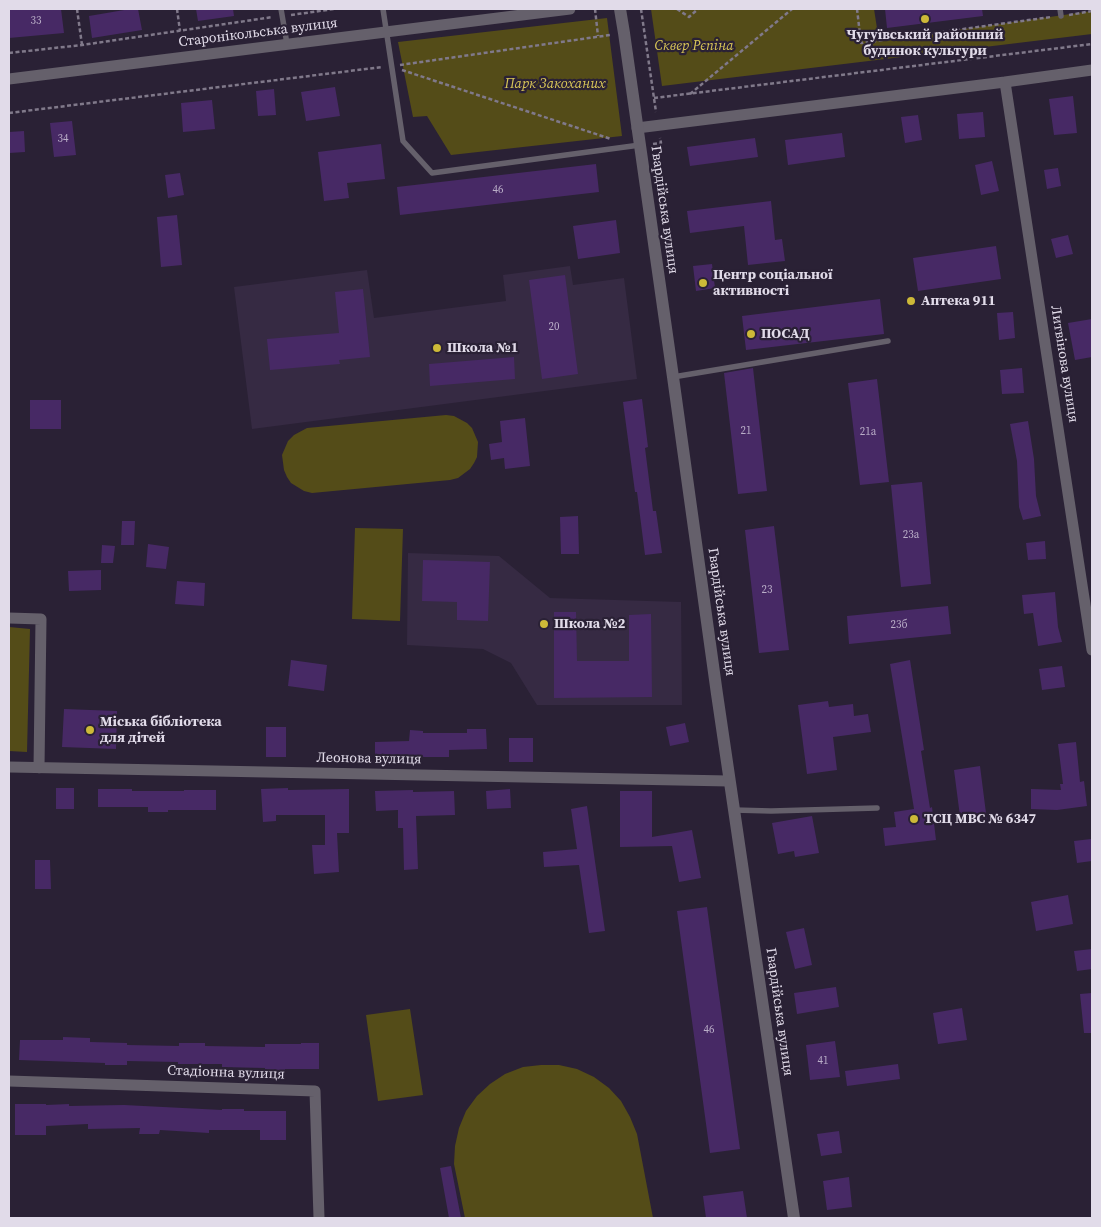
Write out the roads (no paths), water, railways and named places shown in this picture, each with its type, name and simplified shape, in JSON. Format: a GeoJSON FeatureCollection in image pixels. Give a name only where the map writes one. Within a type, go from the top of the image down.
{"type":"FeatureCollection","features":[{"type":"Feature","properties":{"kind":"street","name":"Старонікольська вулиця"},"geometry":{"type":"LineString","coordinates":[[9,79],[570,9]]}},
{"type":"Feature","properties":{"kind":"street","name":"Гвардійська вулиця"},"geometry":{"type":"LineString","coordinates":[[620,9],[794,1218]]}},
{"type":"Feature","properties":{"kind":"street"},"geometry":{"type":"LineString","coordinates":[[637,128],[1092,70]]}},
{"type":"Feature","properties":{"kind":"street","name":"Литвінова вулиця"},"geometry":{"type":"LineString","coordinates":[[1005,82],[1088,592],[1092,650]]}},
{"type":"Feature","properties":{"kind":"street"},"geometry":{"type":"LineString","coordinates":[[9,618],[41,619],[39,768]]}},
{"type":"Feature","properties":{"kind":"street","name":"Леонова вулиця"},"geometry":{"type":"LineString","coordinates":[[9,767],[730,781]]}},
{"type":"Feature","properties":{"kind":"street","name":"Стадіонна вулиця"},"geometry":{"type":"LineString","coordinates":[[9,1081],[315,1091],[319,1218]]}},
{"type":"Feature","properties":{"kind":"lane"},"geometry":{"type":"LineString","coordinates":[[281,9],[287,44]]}},
{"type":"Feature","properties":{"kind":"lane"},"geometry":{"type":"LineString","coordinates":[[383,9],[403,141],[432,173],[640,145]]}},
{"type":"Feature","properties":{"kind":"lane"},"geometry":{"type":"LineString","coordinates":[[1060,9],[1061,16]]}},
{"type":"Feature","properties":{"kind":"lane"},"geometry":{"type":"LineString","coordinates":[[673,377],[888,341]]}},
{"type":"Feature","properties":{"kind":"lane"},"geometry":{"type":"LineString","coordinates":[[734,810],[771,811],[877,808]]}},
{"type":"Feature","properties":{"kind":"place","name":"Чугуївський районний будинок культури"},"geometry":{"type":"Point","coordinates":[925,19]}},
{"type":"Feature","properties":{"kind":"place","name":"Центр соціальної активності"},"geometry":{"type":"Point","coordinates":[703,283]}},
{"type":"Feature","properties":{"kind":"place","name":"Аптека 911"},"geometry":{"type":"Point","coordinates":[911,301]}},
{"type":"Feature","properties":{"kind":"place","name":"ПОСАД"},"geometry":{"type":"Point","coordinates":[751,334]}},
{"type":"Feature","properties":{"kind":"place","name":"Школа №1"},"geometry":{"type":"Point","coordinates":[437,348]}},
{"type":"Feature","properties":{"kind":"place","name":"Школа №2"},"geometry":{"type":"Point","coordinates":[544,624]}},
{"type":"Feature","properties":{"kind":"place","name":"Міська бібліотека для дітей"},"geometry":{"type":"Point","coordinates":[90,730]}},
{"type":"Feature","properties":{"kind":"place","name":"ТСЦ МВС № 6347"},"geometry":{"type":"Point","coordinates":[914,819]}},
{"type":"Feature","properties":{"kind":"park label","name":"Сквер Рєпіна"},"geometry":{"type":"Point","coordinates":[694,46]}},
{"type":"Feature","properties":{"kind":"park label","name":"Парк Закоханих"},"geometry":{"type":"Point","coordinates":[555,84]}}]}
